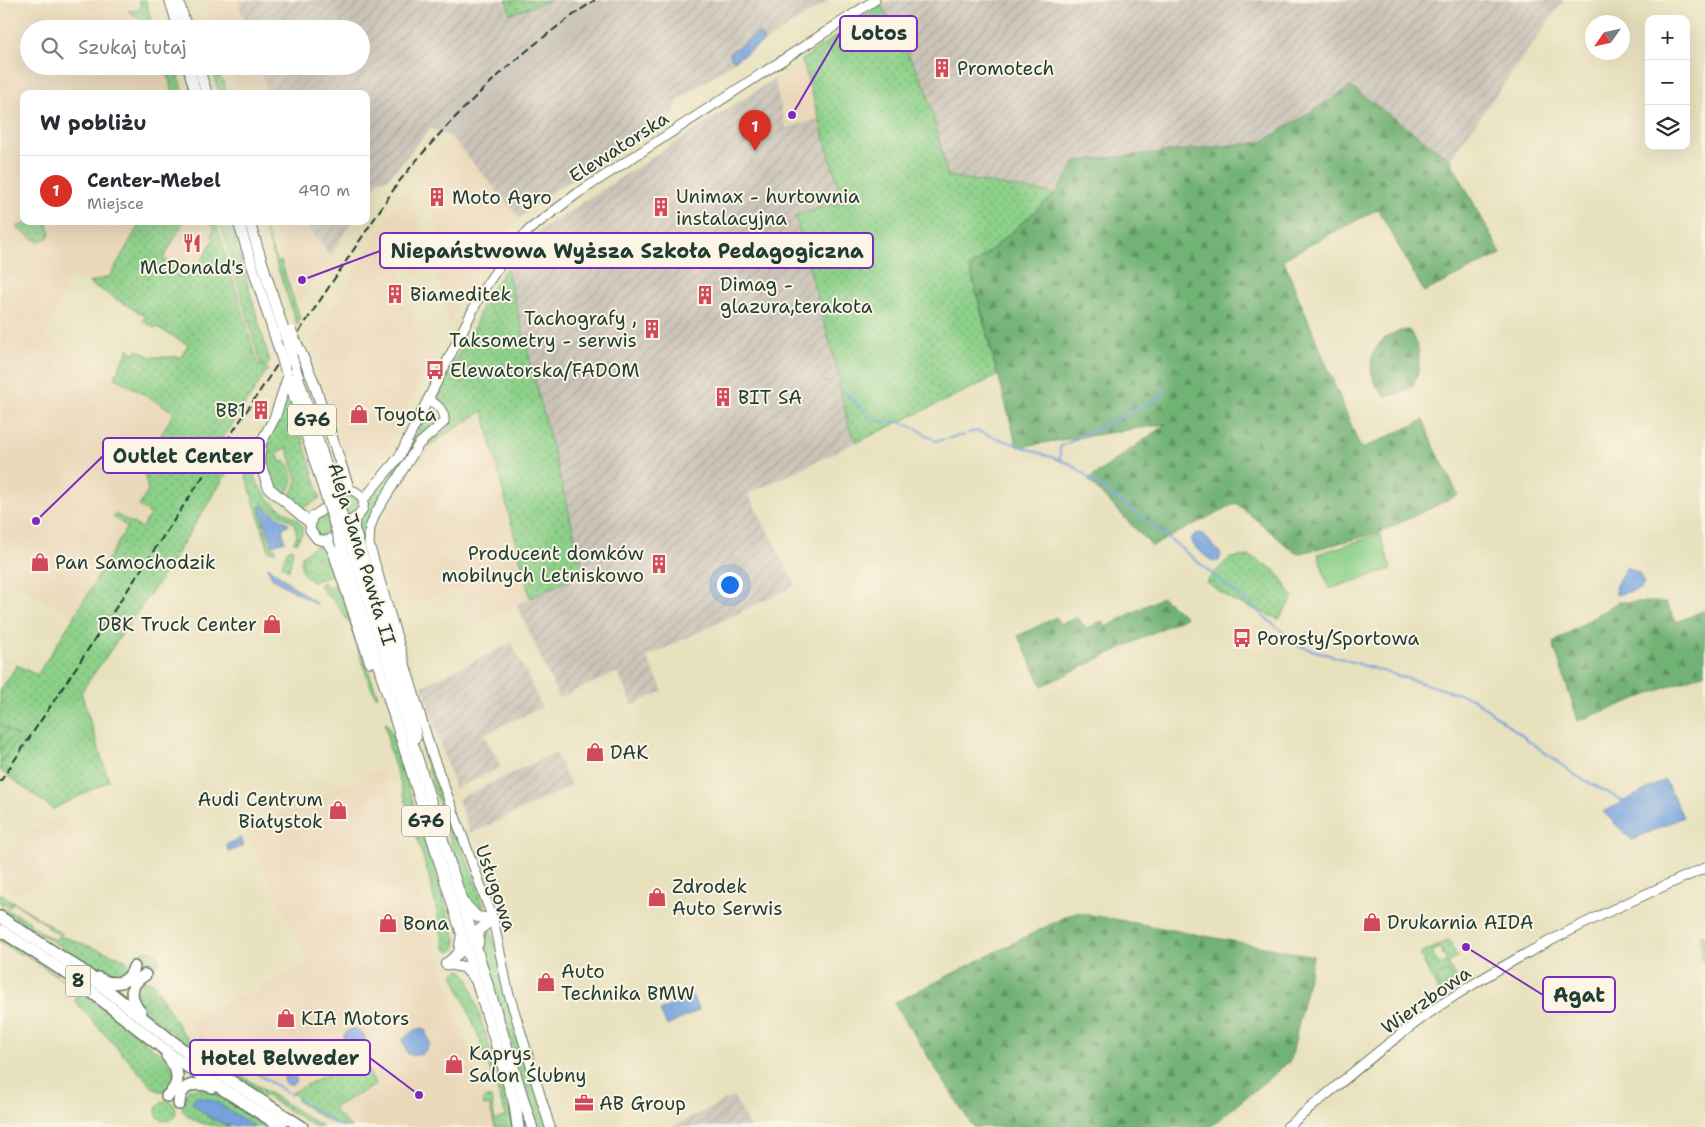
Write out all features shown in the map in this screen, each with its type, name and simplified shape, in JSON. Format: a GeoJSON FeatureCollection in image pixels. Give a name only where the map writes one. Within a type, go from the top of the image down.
{"type":"FeatureCollection","features":[{"type":"Feature","properties":{"kind":"highway","name":"8"},"geometry":{"type":"LineString","coordinates":[[0,917],[83,971],[194,1058],[302,1127]]}},
{"type":"Feature","properties":{"kind":"highway","name":"8"},"geometry":{"type":"LineString","coordinates":[[0,930],[74,978],[179,1061],[282,1127]]}},
{"type":"Feature","properties":{"kind":"highway"},"geometry":{"type":"LineString","coordinates":[[83,971],[106,983],[118,983],[129,977],[134,967]]}},
{"type":"Feature","properties":{"kind":"highway"},"geometry":{"type":"LineString","coordinates":[[145,975],[132,987],[132,999],[134,1005],[152,1026]]}},
{"type":"Feature","properties":{"kind":"highway"},"geometry":{"type":"LineString","coordinates":[[151,1038],[174,1063],[178,1074],[175,1088],[167,1096]]}},
{"type":"Feature","properties":{"kind":"highway"},"geometry":{"type":"LineString","coordinates":[[179,1104],[179,1098],[184,1090],[194,1084],[204,1084],[231,1096]]}},
{"type":"Feature","properties":{"kind":"highway"},"geometry":{"type":"LineString","coordinates":[[515,1105],[520,1127]]}},
{"type":"Feature","properties":{"kind":"main road"},"geometry":{"type":"LineString","coordinates":[[170,0],[176,20]]}},
{"type":"Feature","properties":{"kind":"main road"},"geometry":{"type":"LineString","coordinates":[[178,0],[184,20]]}},
{"type":"Feature","properties":{"kind":"main road"},"geometry":{"type":"LineString","coordinates":[[191,75],[195,90]]}},
{"type":"Feature","properties":{"kind":"main road"},"geometry":{"type":"LineString","coordinates":[[201,75],[206,90]]}},
{"type":"Feature","properties":{"kind":"main road","name":"Aleja Jana Pawła II"},"geometry":{"type":"LineString","coordinates":[[239,225],[287,374],[326,480]]}},
{"type":"Feature","properties":{"kind":"main road","name":"Aleja Jana Pawła II"},"geometry":{"type":"LineString","coordinates":[[250,225],[278,314],[288,334],[293,361],[326,480],[383,667]]}},
{"type":"Feature","properties":{"kind":"main road"},"geometry":{"type":"LineString","coordinates":[[288,334],[300,351],[313,380],[357,494]]}},
{"type":"Feature","properties":{"kind":"main road"},"geometry":{"type":"LineString","coordinates":[[287,374],[275,417],[262,443],[259,461],[269,488],[309,522]]}},
{"type":"Feature","properties":{"kind":"main road"},"geometry":{"type":"LineString","coordinates":[[354,519],[354,529],[408,699],[420,768]]}},
{"type":"Feature","properties":{"kind":"main road"},"geometry":{"type":"LineString","coordinates":[[327,541],[333,551],[372,670],[391,709]]}},
{"type":"Feature","properties":{"kind":"main road","name":"676"},"geometry":{"type":"LineString","coordinates":[[383,667],[420,768],[532,1127]]}},
{"type":"Feature","properties":{"kind":"main road","name":"676"},"geometry":{"type":"LineString","coordinates":[[383,667],[391,709],[515,1105]]}},
{"type":"Feature","properties":{"kind":"main road"},"geometry":{"type":"LineString","coordinates":[[461,898],[473,915],[493,919]]}},
{"type":"Feature","properties":{"kind":"main road"},"geometry":{"type":"LineString","coordinates":[[478,952],[479,930],[493,919]]}},
{"type":"Feature","properties":{"kind":"main road"},"geometry":{"type":"LineString","coordinates":[[461,933],[459,953],[446,964],[464,967],[477,984]]}},
{"type":"Feature","properties":{"kind":"street","name":"Elewatorska"},"geometry":{"type":"LineString","coordinates":[[309,522],[315,514],[328,506],[336,494],[357,494],[380,480],[399,457],[483,290],[511,249],[530,229],[578,192],[875,0]]}},
{"type":"Feature","properties":{"kind":"street","name":"Usługowa"},"geometry":{"type":"LineString","coordinates":[[429,400],[439,407],[444,416],[444,422],[440,428],[425,438],[413,453],[372,520],[368,537],[370,552],[432,754],[493,919],[508,991],[550,1127]]}},
{"type":"Feature","properties":{"kind":"street"},"geometry":{"type":"LineString","coordinates":[[309,522],[310,530],[314,537],[327,541],[336,536],[342,525],[354,519],[361,511],[357,494]]}},
{"type":"Feature","properties":{"kind":"street","name":"Wierzbowa"},"geometry":{"type":"LineString","coordinates":[[1287,1127],[1410,1028],[1464,990],[1592,920],[1705,868]]}},
{"type":"Feature","properties":{"kind":"shaded area"},"geometry":{"type":"Polygon","coordinates":[[[9,0],[143,0],[150,20],[20,20],[20,75],[168,75],[172,90],[20,90],[20,225],[139,225],[110,276],[88,282],[71,275],[45,337],[174,412],[143,467],[150,514],[142,528],[114,514],[113,517],[128,526],[74,617],[0,574],[0,15],[9,0]]]}},
{"type":"Feature","properties":{"kind":"shaded area"},"geometry":{"type":"Polygon","coordinates":[[[203,0],[238,0],[244,20],[209,20],[203,0]]]}},
{"type":"Feature","properties":{"kind":"shaded area"},"geometry":{"type":"Polygon","coordinates":[[[238,0],[504,0],[509,15],[552,0],[581,0],[546,22],[430,128],[389,178],[379,180],[370,193],[370,90],[268,90],[262,75],[370,75],[370,20],[244,20],[238,0]]]}},
{"type":"Feature","properties":{"kind":"shaded area"},"geometry":{"type":"Polygon","coordinates":[[[581,0],[625,0],[532,59],[488,99],[451,137],[430,128],[498,63],[546,22],[581,0]]]}},
{"type":"Feature","properties":{"kind":"shaded area"},"geometry":{"type":"Polygon","coordinates":[[[625,0],[829,0],[723,69],[678,101],[674,114],[537,202],[520,218],[451,137],[488,99],[532,59],[625,0]]]}},
{"type":"Feature","properties":{"kind":"shaded area"},"geometry":{"type":"Polygon","coordinates":[[[891,0],[1564,0],[1450,159],[1351,87],[1262,142],[1078,161],[1055,194],[948,176],[926,88],[882,6],[891,0]]]}},
{"type":"Feature","properties":{"kind":"shaded area"},"geometry":{"type":"Polygon","coordinates":[[[802,60],[819,119],[786,128],[774,79],[802,60]]]}},
{"type":"Feature","properties":{"kind":"shaded area"},"geometry":{"type":"Polygon","coordinates":[[[232,75],[262,75],[268,90],[238,90],[232,75]]]}},
{"type":"Feature","properties":{"kind":"shaded area"},"geometry":{"type":"Polygon","coordinates":[[[774,79],[786,128],[819,119],[843,202],[796,215],[840,381],[839,384],[849,428],[857,442],[748,494],[796,585],[647,657],[663,691],[633,705],[617,672],[559,698],[517,605],[584,571],[507,270],[529,237],[774,79]]]}},
{"type":"Feature","properties":{"kind":"shaded area"},"geometry":{"type":"Polygon","coordinates":[[[451,137],[520,218],[482,262],[449,323],[430,248],[441,243],[421,171],[451,137]]]}},
{"type":"Feature","properties":{"kind":"shaded area"},"geometry":{"type":"Polygon","coordinates":[[[409,188],[428,263],[401,270],[415,327],[422,332],[426,349],[429,348],[431,354],[436,352],[378,461],[371,467],[348,466],[311,345],[387,218],[409,188]]]}},
{"type":"Feature","properties":{"kind":"shaded area"},"geometry":{"type":"Polygon","coordinates":[[[182,225],[212,225],[214,238],[197,269],[186,272],[162,259],[182,225]]]}},
{"type":"Feature","properties":{"kind":"shaded area"},"geometry":{"type":"Polygon","coordinates":[[[273,225],[308,225],[310,232],[331,255],[300,301],[298,301],[273,225]]]}},
{"type":"Feature","properties":{"kind":"shaded area"},"geometry":{"type":"Polygon","coordinates":[[[308,225],[350,225],[331,255],[310,232],[308,225]]]}},
{"type":"Feature","properties":{"kind":"shaded area"},"geometry":{"type":"Polygon","coordinates":[[[483,411],[530,598],[469,627],[459,589],[394,609],[376,551],[375,533],[398,489],[425,450],[483,411]]]}},
{"type":"Feature","properties":{"kind":"shaded area"},"geometry":{"type":"Polygon","coordinates":[[[512,643],[542,707],[484,734],[501,767],[455,789],[422,686],[512,643]]]}},
{"type":"Feature","properties":{"kind":"shaded area"},"geometry":{"type":"Polygon","coordinates":[[[555,753],[571,786],[470,834],[458,799],[555,753]]]}},
{"type":"Feature","properties":{"kind":"shaded area"},"geometry":{"type":"Polygon","coordinates":[[[383,768],[454,1009],[495,1127],[351,1127],[332,1108],[361,1057],[291,1093],[199,1036],[190,1019],[308,963],[245,829],[383,768]]]}},
{"type":"Feature","properties":{"kind":"shaded area"},"geometry":{"type":"Polygon","coordinates":[[[62,815],[67,819],[87,859],[17,893],[0,882],[0,860],[22,835],[62,815]]]}},
{"type":"Feature","properties":{"kind":"shaded area"},"geometry":{"type":"Polygon","coordinates":[[[734,1096],[749,1127],[672,1127],[734,1096]]]}},
{"type":"Feature","properties":{"kind":"green space"},"geometry":{"type":"Polygon","coordinates":[[[139,0],[146,0],[152,20],[143,20],[128,11],[139,10],[141,7],[139,0]]]}},
{"type":"Feature","properties":{"kind":"green space"},"geometry":{"type":"Polygon","coordinates":[[[506,0],[551,0],[510,14],[506,0]]]}},
{"type":"Feature","properties":{"kind":"green space"},"geometry":{"type":"Polygon","coordinates":[[[881,4],[926,88],[948,176],[1055,194],[970,268],[997,376],[857,442],[849,428],[839,384],[840,381],[795,215],[843,202],[802,60],[881,4]]]}},
{"type":"Feature","properties":{"kind":"green space"},"geometry":{"type":"Polygon","coordinates":[[[168,75],[178,75],[183,90],[172,90],[168,75]]]}},
{"type":"Feature","properties":{"kind":"green space"},"geometry":{"type":"Polygon","coordinates":[[[214,75],[218,75],[224,82],[225,90],[219,90],[214,75]]]}},
{"type":"Feature","properties":{"kind":"green space"},"geometry":{"type":"Polygon","coordinates":[[[1351,87],[1450,159],[1501,254],[1424,292],[1378,209],[1283,259],[1361,449],[1424,420],[1429,436],[1458,495],[1381,532],[1297,554],[1236,503],[1152,546],[1088,480],[1166,424],[1017,447],[970,268],[1055,194],[1077,161],[1262,142],[1351,87]]]}},
{"type":"Feature","properties":{"kind":"green space"},"geometry":{"type":"Polygon","coordinates":[[[22,225],[47,225],[50,231],[49,237],[38,242],[16,227],[22,225]]]}},
{"type":"Feature","properties":{"kind":"green space"},"geometry":{"type":"Polygon","coordinates":[[[139,225],[182,225],[163,259],[186,272],[197,269],[214,238],[211,236],[214,230],[212,225],[217,225],[258,364],[268,369],[217,448],[236,459],[158,583],[81,692],[109,781],[53,809],[0,770],[0,764],[18,737],[0,725],[0,691],[17,665],[37,675],[127,527],[113,517],[115,514],[142,528],[150,514],[139,506],[148,491],[143,467],[174,412],[114,377],[129,349],[133,353],[139,350],[151,357],[181,357],[188,345],[157,327],[154,328],[143,321],[145,316],[89,283],[110,276],[139,225]]]}},
{"type":"Feature","properties":{"kind":"green space"},"geometry":{"type":"Polygon","coordinates":[[[221,225],[231,225],[270,362],[267,366],[261,365],[221,225]]]}},
{"type":"Feature","properties":{"kind":"green space"},"geometry":{"type":"Polygon","coordinates":[[[263,225],[277,263],[281,261],[300,318],[297,325],[263,225]]]}},
{"type":"Feature","properties":{"kind":"green space"},"geometry":{"type":"Polygon","coordinates":[[[505,269],[507,270],[584,572],[530,598],[483,411],[428,446],[427,443],[441,434],[450,422],[450,410],[440,399],[442,384],[474,329],[483,303],[488,304],[490,300],[486,298],[505,269]]]}},
{"type":"Feature","properties":{"kind":"green space"},"geometry":{"type":"Polygon","coordinates":[[[1408,330],[1416,341],[1418,348],[1419,364],[1416,379],[1408,390],[1385,396],[1377,386],[1373,375],[1371,365],[1373,354],[1378,345],[1386,338],[1396,332],[1408,330]]]}},
{"type":"Feature","properties":{"kind":"green space"},"geometry":{"type":"Polygon","coordinates":[[[287,385],[320,498],[300,510],[288,499],[297,479],[287,448],[277,452],[280,462],[286,461],[293,473],[291,486],[287,494],[273,487],[263,459],[287,385]]]}},
{"type":"Feature","properties":{"kind":"green space"},"geometry":{"type":"Polygon","coordinates":[[[428,411],[434,411],[437,414],[436,425],[367,524],[365,543],[374,574],[359,536],[358,520],[367,500],[405,455],[428,411]]]}},
{"type":"Feature","properties":{"kind":"green space"},"geometry":{"type":"Polygon","coordinates":[[[252,443],[255,444],[252,462],[253,471],[260,487],[271,501],[295,518],[303,527],[302,534],[296,543],[294,542],[297,535],[294,523],[263,505],[259,506],[269,544],[275,548],[276,552],[269,551],[241,460],[252,443]]]}},
{"type":"Feature","properties":{"kind":"green space"},"geometry":{"type":"Polygon","coordinates":[[[347,494],[357,500],[356,511],[344,517],[329,536],[319,535],[314,529],[317,518],[329,511],[343,495],[347,494]]]}},
{"type":"Feature","properties":{"kind":"green space"},"geometry":{"type":"Polygon","coordinates":[[[1380,534],[1391,569],[1329,589],[1318,554],[1380,534]]]}},
{"type":"Feature","properties":{"kind":"green space"},"geometry":{"type":"Polygon","coordinates":[[[317,544],[325,545],[328,550],[363,657],[378,696],[376,696],[370,685],[351,626],[339,607],[319,587],[322,582],[329,588],[336,584],[333,574],[314,582],[307,578],[303,572],[302,556],[317,544]]]}},
{"type":"Feature","properties":{"kind":"green space"},"geometry":{"type":"Polygon","coordinates":[[[290,548],[293,549],[289,571],[282,565],[290,548]]]}},
{"type":"Feature","properties":{"kind":"green space"},"geometry":{"type":"Polygon","coordinates":[[[1250,556],[1276,571],[1293,597],[1279,619],[1234,601],[1206,582],[1229,558],[1250,556]]]}},
{"type":"Feature","properties":{"kind":"green space"},"geometry":{"type":"Polygon","coordinates":[[[1162,597],[1186,617],[1042,686],[1018,636],[1056,617],[1060,624],[1077,618],[1087,628],[1102,621],[1106,627],[1162,597]]]}},
{"type":"Feature","properties":{"kind":"green space"},"geometry":{"type":"Polygon","coordinates":[[[1618,602],[1665,602],[1677,622],[1705,610],[1705,673],[1578,721],[1553,643],[1618,602]]]}},
{"type":"Feature","properties":{"kind":"green space"},"geometry":{"type":"Polygon","coordinates":[[[415,713],[457,830],[452,832],[454,839],[459,839],[483,903],[485,910],[480,914],[470,905],[426,762],[415,713]]]}},
{"type":"Feature","properties":{"kind":"green space"},"geometry":{"type":"Polygon","coordinates":[[[385,723],[387,723],[392,735],[456,939],[455,949],[450,952],[445,949],[430,880],[389,747],[385,723]]]}},
{"type":"Feature","properties":{"kind":"green space"},"geometry":{"type":"Polygon","coordinates":[[[0,725],[19,737],[0,764],[0,725]]]}},
{"type":"Feature","properties":{"kind":"green space"},"geometry":{"type":"Polygon","coordinates":[[[0,893],[63,934],[61,936],[46,927],[47,925],[13,902],[10,907],[0,903],[0,893]]]}},
{"type":"Feature","properties":{"kind":"green space"},"geometry":{"type":"Polygon","coordinates":[[[0,907],[30,921],[29,924],[54,940],[57,937],[67,938],[125,959],[130,966],[127,975],[107,979],[54,942],[0,910],[0,907]]]}},
{"type":"Feature","properties":{"kind":"green space"},"geometry":{"type":"Polygon","coordinates":[[[1075,912],[1313,956],[1291,1060],[1210,1127],[973,1127],[894,1003],[1075,912]]]}},
{"type":"Feature","properties":{"kind":"green space"},"geometry":{"type":"Polygon","coordinates":[[[488,929],[491,931],[547,1127],[536,1127],[482,943],[481,933],[488,929]]]}},
{"type":"Feature","properties":{"kind":"green space"},"geometry":{"type":"Polygon","coordinates":[[[1700,935],[1705,935],[1705,963],[1702,958],[1700,935]]]}},
{"type":"Feature","properties":{"kind":"green space"},"geometry":{"type":"Polygon","coordinates":[[[0,937],[80,991],[168,1060],[176,1078],[166,1091],[159,1091],[153,1088],[75,1001],[79,991],[23,953],[21,955],[0,942],[0,937]]]}},
{"type":"Feature","properties":{"kind":"green space"},"geometry":{"type":"Polygon","coordinates":[[[1449,940],[1457,957],[1448,963],[1458,983],[1440,995],[1420,954],[1449,940]],[[1440,948],[1432,952],[1439,965],[1447,961],[1440,948]]]}},
{"type":"Feature","properties":{"kind":"green space"},"geometry":{"type":"Polygon","coordinates":[[[148,950],[155,953],[158,960],[155,967],[148,970],[141,967],[138,960],[141,953],[148,950]]]}},
{"type":"Feature","properties":{"kind":"green space"},"geometry":{"type":"Polygon","coordinates":[[[458,970],[461,970],[468,977],[514,1127],[495,1127],[489,1105],[484,1106],[482,1100],[485,1097],[491,1098],[495,1120],[506,1116],[480,1040],[453,975],[458,970]]]}},
{"type":"Feature","properties":{"kind":"green space"},"geometry":{"type":"Polygon","coordinates":[[[1448,971],[1453,981],[1440,988],[1435,978],[1448,971]]]}},
{"type":"Feature","properties":{"kind":"green space"},"geometry":{"type":"Polygon","coordinates":[[[144,980],[153,983],[182,1032],[196,1047],[323,1127],[315,1127],[207,1059],[142,1009],[135,987],[144,980]]]}},
{"type":"Feature","properties":{"kind":"green space"},"geometry":{"type":"Polygon","coordinates":[[[361,1057],[376,1085],[332,1108],[351,1127],[323,1118],[297,1101],[297,1096],[291,1093],[361,1057]]]}},
{"type":"Feature","properties":{"kind":"green space"},"geometry":{"type":"Polygon","coordinates":[[[207,1088],[268,1127],[255,1127],[216,1102],[208,1117],[231,1127],[203,1124],[191,1118],[182,1108],[188,1089],[207,1088]]]}},
{"type":"Feature","properties":{"kind":"green space"},"geometry":{"type":"Polygon","coordinates":[[[166,1101],[173,1104],[176,1111],[173,1118],[166,1121],[159,1118],[156,1111],[159,1104],[166,1101]]]}},
{"type":"Feature","properties":{"kind":"water"},"geometry":{"type":"Polygon","coordinates":[[[759,33],[764,41],[734,61],[729,53],[759,33]]]}},
{"type":"Feature","properties":{"kind":"water"},"geometry":{"type":"Polygon","coordinates":[[[262,506],[289,524],[282,529],[285,541],[272,545],[260,507],[262,506]]]}},
{"type":"Feature","properties":{"kind":"water"},"geometry":{"type":"Polygon","coordinates":[[[1202,533],[1221,554],[1219,561],[1213,562],[1198,550],[1190,540],[1195,534],[1202,533]]]}},
{"type":"Feature","properties":{"kind":"water"},"geometry":{"type":"Polygon","coordinates":[[[268,567],[316,603],[317,605],[273,579],[268,567]]]}},
{"type":"Feature","properties":{"kind":"water"},"geometry":{"type":"Polygon","coordinates":[[[1626,567],[1639,573],[1644,584],[1641,589],[1616,595],[1615,587],[1626,567]]]}},
{"type":"Feature","properties":{"kind":"water"},"geometry":{"type":"Polygon","coordinates":[[[1665,780],[1683,817],[1632,840],[1603,812],[1665,780]]]}},
{"type":"Feature","properties":{"kind":"water"},"geometry":{"type":"Polygon","coordinates":[[[241,838],[244,845],[229,852],[226,845],[241,838]]]}},
{"type":"Feature","properties":{"kind":"water"},"geometry":{"type":"Polygon","coordinates":[[[692,995],[699,1010],[667,1026],[660,1011],[692,995]]]}},
{"type":"Feature","properties":{"kind":"water"},"geometry":{"type":"Polygon","coordinates":[[[422,1028],[425,1030],[430,1043],[429,1047],[419,1055],[408,1054],[402,1040],[415,1030],[422,1028]]]}},
{"type":"Feature","properties":{"kind":"water"},"geometry":{"type":"Polygon","coordinates":[[[354,1029],[362,1032],[365,1040],[362,1048],[354,1051],[346,1048],[343,1040],[346,1032],[354,1029]]]}},
{"type":"Feature","properties":{"kind":"water"},"geometry":{"type":"Polygon","coordinates":[[[288,1073],[292,1073],[296,1079],[292,1085],[288,1085],[284,1081],[284,1077],[288,1073]]]}},
{"type":"Feature","properties":{"kind":"water"},"geometry":{"type":"Polygon","coordinates":[[[196,1096],[216,1102],[255,1127],[228,1125],[214,1119],[192,1103],[196,1096]]]}},
{"type":"Feature","properties":{"kind":"waterway"},"geometry":{"type":"LineString","coordinates":[[1060,459],[1060,447],[1160,397],[1166,389]]}},
{"type":"Feature","properties":{"kind":"waterway"},"geometry":{"type":"LineString","coordinates":[[843,391],[876,421],[898,421],[917,429],[936,441],[964,435]]}},
{"type":"Feature","properties":{"kind":"waterway"},"geometry":{"type":"LineString","coordinates":[[968,433],[977,431],[1071,464],[1176,544],[1294,641]]}},
{"type":"Feature","properties":{"kind":"waterway"},"geometry":{"type":"LineString","coordinates":[[1299,646],[1472,698],[1575,775],[1623,801]]}},
{"type":"Feature","properties":{"kind":"waterway"},"geometry":{"type":"LineString","coordinates":[[202,1039],[291,1095]]}},
{"type":"Feature","properties":{"kind":"waterway"},"geometry":{"type":"LineString","coordinates":[[298,1099],[340,1126]]}},
{"type":"Feature","properties":{"kind":"railway"},"geometry":{"type":"LineString","coordinates":[[0,782],[398,183],[442,131],[489,84],[540,40],[595,0]]}},
{"type":"Feature","properties":{"kind":"place","name":"Promotech"},"geometry":{"type":"Point","coordinates":[942,68]}},
{"type":"Feature","properties":{"kind":"place","name":"Lotos"},"geometry":{"type":"Point","coordinates":[792,115]}},
{"type":"Feature","properties":{"kind":"place","name":"Center-Mebel"},"geometry":{"type":"Point","coordinates":[755,151]}},
{"type":"Feature","properties":{"kind":"place","name":"Moto Agro"},"geometry":{"type":"Point","coordinates":[437,197]}},
{"type":"Feature","properties":{"kind":"place","name":"Unimax - hurtownia instalacyjna"},"geometry":{"type":"Point","coordinates":[661,207]}},
{"type":"Feature","properties":{"kind":"place","name":"McDonald's"},"geometry":{"type":"Point","coordinates":[192,243]}},
{"type":"Feature","properties":{"kind":"place","name":"Niepaństwowa Wyższa Szkoła Pedagogiczna"},"geometry":{"type":"Point","coordinates":[302,280]}},
{"type":"Feature","properties":{"kind":"place","name":"Biameditek"},"geometry":{"type":"Point","coordinates":[395,294]}},
{"type":"Feature","properties":{"kind":"place","name":"Dimag - glazura,terakota"},"geometry":{"type":"Point","coordinates":[705,295]}},
{"type":"Feature","properties":{"kind":"place","name":"Tachografy , Taksometry - serwis"},"geometry":{"type":"Point","coordinates":[652,329]}},
{"type":"Feature","properties":{"kind":"place","name":"Elewatorska/FADOM"},"geometry":{"type":"Point","coordinates":[435,370]}},
{"type":"Feature","properties":{"kind":"place","name":"BIT SA"},"geometry":{"type":"Point","coordinates":[723,397]}},
{"type":"Feature","properties":{"kind":"place","name":"BB1"},"geometry":{"type":"Point","coordinates":[261,410]}},
{"type":"Feature","properties":{"kind":"place","name":"Toyota"},"geometry":{"type":"Point","coordinates":[359,414]}},
{"type":"Feature","properties":{"kind":"place","name":"Outlet Center"},"geometry":{"type":"Point","coordinates":[36,521]}},
{"type":"Feature","properties":{"kind":"place","name":"Pan Samochodzik"},"geometry":{"type":"Point","coordinates":[40,562]}},
{"type":"Feature","properties":{"kind":"place","name":"Producent domków mobilnych Letniskowo"},"geometry":{"type":"Point","coordinates":[659,564]}},
{"type":"Feature","properties":{"kind":"place","name":"DBK Truck Center"},"geometry":{"type":"Point","coordinates":[272,624]}},
{"type":"Feature","properties":{"kind":"place","name":"Porosły/Sportowa"},"geometry":{"type":"Point","coordinates":[1242,638]}},
{"type":"Feature","properties":{"kind":"place","name":"DAK"},"geometry":{"type":"Point","coordinates":[595,752]}},
{"type":"Feature","properties":{"kind":"place","name":"Audi Centrum Białystok"},"geometry":{"type":"Point","coordinates":[338,810]}},
{"type":"Feature","properties":{"kind":"place","name":"Zdrodek Auto Serwis"},"geometry":{"type":"Point","coordinates":[657,897]}},
{"type":"Feature","properties":{"kind":"place","name":"Drukarnia AIDA"},"geometry":{"type":"Point","coordinates":[1372,922]}},
{"type":"Feature","properties":{"kind":"place","name":"Bona"},"geometry":{"type":"Point","coordinates":[388,923]}},
{"type":"Feature","properties":{"kind":"place","name":"Agat"},"geometry":{"type":"Point","coordinates":[1466,947]}},
{"type":"Feature","properties":{"kind":"place","name":"Auto Technika BMW"},"geometry":{"type":"Point","coordinates":[546,982]}},
{"type":"Feature","properties":{"kind":"place","name":"KIA Motors"},"geometry":{"type":"Point","coordinates":[286,1018]}},
{"type":"Feature","properties":{"kind":"place","name":"Kaprys Salon Ślubny"},"geometry":{"type":"Point","coordinates":[454,1064]}},
{"type":"Feature","properties":{"kind":"place","name":"Hotel Belweder"},"geometry":{"type":"Point","coordinates":[419,1095]}},
{"type":"Feature","properties":{"kind":"place","name":"AB Group"},"geometry":{"type":"Point","coordinates":[584,1103]}}]}
